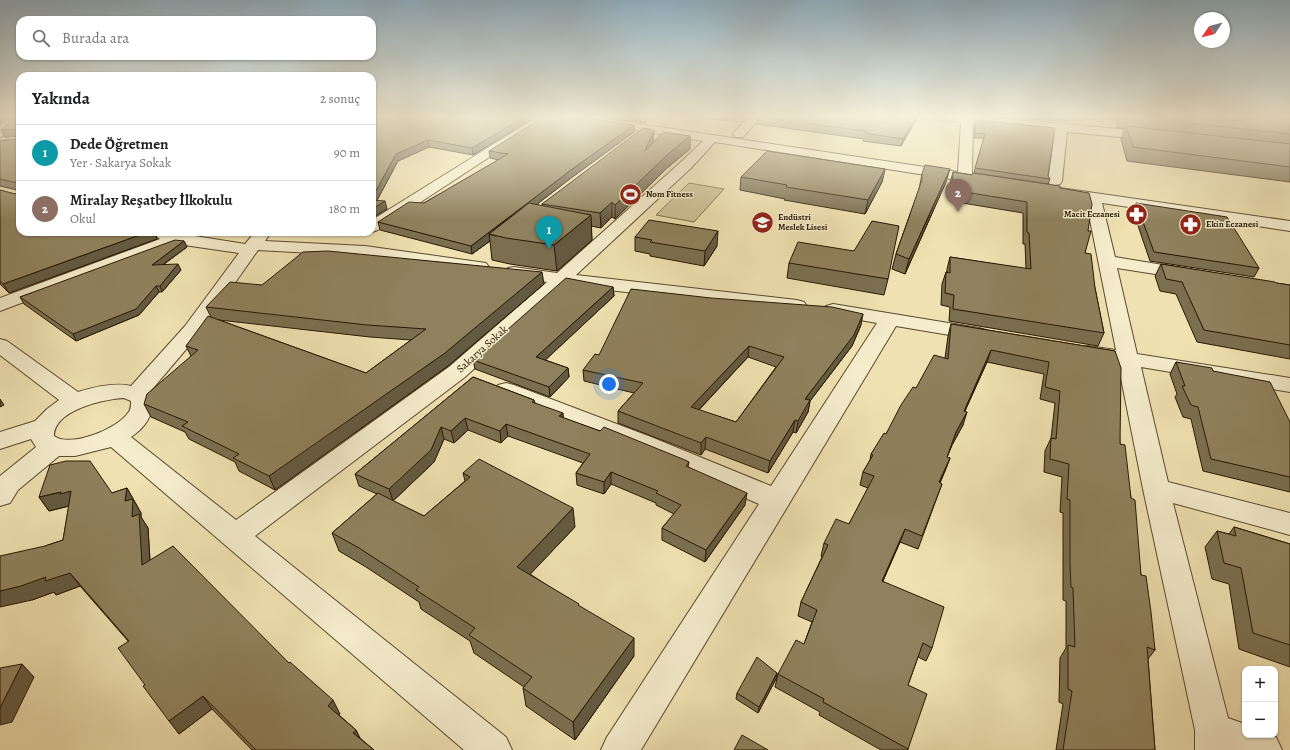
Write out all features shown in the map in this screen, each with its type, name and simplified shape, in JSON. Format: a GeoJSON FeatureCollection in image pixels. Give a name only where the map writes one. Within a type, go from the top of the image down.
{"type":"FeatureCollection","features":[{"type":"Feature","properties":{"kind":"street"},"geometry":{"type":"LineString","coordinates":[[376,224],[491,151]]}},
{"type":"Feature","properties":{"kind":"street","name":"Sakarya Sokak"},"geometry":{"type":"LineString","coordinates":[[235,536],[474,378],[560,279],[603,234],[686,165],[699,151]]}},
{"type":"Feature","properties":{"kind":"street"},"geometry":{"type":"LineString","coordinates":[[801,151],[995,177]]}},
{"type":"Feature","properties":{"kind":"street"},"geometry":{"type":"LineString","coordinates":[[838,151],[965,173]]}},
{"type":"Feature","properties":{"kind":"street"},"geometry":{"type":"LineString","coordinates":[[965,173],[966,151]]}},
{"type":"Feature","properties":{"kind":"street"},"geometry":{"type":"LineString","coordinates":[[1047,183],[1055,151]]}},
{"type":"Feature","properties":{"kind":"street"},"geometry":{"type":"LineString","coordinates":[[1047,183],[1092,196],[1290,226]]}},
{"type":"Feature","properties":{"kind":"street"},"geometry":{"type":"LineString","coordinates":[[1047,183],[1290,216]]}},
{"type":"Feature","properties":{"kind":"street"},"geometry":{"type":"LineString","coordinates":[[1092,196],[1213,740],[1263,750]]}},
{"type":"Feature","properties":{"kind":"street"},"geometry":{"type":"LineString","coordinates":[[168,236],[176,238],[365,250],[560,279],[833,310],[1001,337]]}},
{"type":"Feature","properties":{"kind":"street"},"geometry":{"type":"LineString","coordinates":[[337,249],[358,236]]}},
{"type":"Feature","properties":{"kind":"street"},"geometry":{"type":"LineString","coordinates":[[0,305],[176,238]]}},
{"type":"Feature","properties":{"kind":"street"},"geometry":{"type":"LineString","coordinates":[[136,394],[192,330],[256,242]]}},
{"type":"Feature","properties":{"kind":"street"},"geometry":{"type":"LineString","coordinates":[[471,266],[488,253]]}},
{"type":"Feature","properties":{"kind":"street"},"geometry":{"type":"LineString","coordinates":[[1107,261],[1206,277]]}},
{"type":"Feature","properties":{"kind":"street"},"geometry":{"type":"LineString","coordinates":[[620,750],[890,319]]}},
{"type":"Feature","properties":{"kind":"street"},"geometry":{"type":"LineString","coordinates":[[0,345],[76,402]]}},
{"type":"Feature","properties":{"kind":"street"},"geometry":{"type":"LineString","coordinates":[[1071,349],[1290,385]]}},
{"type":"Feature","properties":{"kind":"street"},"geometry":{"type":"LineString","coordinates":[[474,378],[683,459],[777,500]]}},
{"type":"Feature","properties":{"kind":"street"},"geometry":{"type":"LineString","coordinates":[[0,441],[48,437],[65,448],[81,447],[114,436],[129,426],[139,416],[144,407],[143,399],[136,394],[124,391],[110,392],[92,395],[62,409],[51,418],[48,437],[9,483],[0,496]]}},
{"type":"Feature","properties":{"kind":"street"},"geometry":{"type":"LineString","coordinates":[[114,436],[493,750]]}},
{"type":"Feature","properties":{"kind":"street"},"geometry":{"type":"LineString","coordinates":[[1156,489],[1290,524]]}},
{"type":"Feature","properties":{"kind":"shaded area"},"geometry":{"type":"Polygon","coordinates":[[[689,183],[724,189],[694,222],[656,215],[689,183]]]}},
{"type":"Feature","properties":{"kind":"building"},"geometry":{"type":"Polygon","coordinates":[[[0,151],[16,151],[16,183],[0,179],[0,151]]]}},
{"type":"Feature","properties":{"kind":"building"},"geometry":{"type":"Polygon","coordinates":[[[376,151],[403,151],[396,154],[376,191],[376,151]]]}},
{"type":"Feature","properties":{"kind":"building"},"geometry":{"type":"Polygon","coordinates":[[[489,151],[598,151],[471,246],[378,222],[409,202],[424,203],[508,154],[489,151]]]}},
{"type":"Feature","properties":{"kind":"building"},"geometry":{"type":"Polygon","coordinates":[[[612,151],[672,151],[615,205],[612,202],[600,213],[542,204],[612,151]]]}},
{"type":"Feature","properties":{"kind":"building"},"geometry":{"type":"Polygon","coordinates":[[[767,151],[885,169],[868,200],[786,187],[787,185],[741,177],[767,151]]]}},
{"type":"Feature","properties":{"kind":"building"},"geometry":{"type":"Polygon","coordinates":[[[980,151],[1052,151],[1048,176],[1050,179],[975,168],[980,151]]]}},
{"type":"Feature","properties":{"kind":"building"},"geometry":{"type":"Polygon","coordinates":[[[1164,151],[1290,151],[1290,167],[1164,151]]]}},
{"type":"Feature","properties":{"kind":"building"},"geometry":{"type":"Polygon","coordinates":[[[925,165],[950,169],[909,259],[896,254],[922,180],[925,165]]]}},
{"type":"Feature","properties":{"kind":"building"},"geometry":{"type":"Polygon","coordinates":[[[953,172],[972,175],[973,173],[1060,186],[1060,188],[1089,193],[1092,204],[1088,231],[1091,231],[1085,253],[1091,254],[1095,288],[1104,333],[953,309],[954,295],[945,293],[946,272],[950,273],[950,257],[1031,269],[1029,233],[1027,232],[1027,202],[952,190],[953,172]]]}},
{"type":"Feature","properties":{"kind":"building"},"geometry":{"type":"Polygon","coordinates":[[[0,190],[16,193],[16,236],[137,236],[3,284],[0,281],[0,190]]]}},
{"type":"Feature","properties":{"kind":"building"},"geometry":{"type":"Polygon","coordinates":[[[376,200],[385,201],[376,207],[376,200]]]}},
{"type":"Feature","properties":{"kind":"building"},"geometry":{"type":"Polygon","coordinates":[[[529,203],[591,215],[554,245],[489,234],[529,203]]]}},
{"type":"Feature","properties":{"kind":"building"},"geometry":{"type":"Polygon","coordinates":[[[1136,203],[1227,217],[1259,268],[1154,252],[1136,203]]]}},
{"type":"Feature","properties":{"kind":"building"},"geometry":{"type":"Polygon","coordinates":[[[649,220],[718,231],[705,251],[650,242],[652,240],[635,237],[649,220]]]}},
{"type":"Feature","properties":{"kind":"building"},"geometry":{"type":"Polygon","coordinates":[[[872,221],[899,226],[888,279],[789,263],[798,242],[854,251],[872,221]]]}},
{"type":"Feature","properties":{"kind":"building"},"geometry":{"type":"Polygon","coordinates":[[[175,240],[184,241],[152,265],[178,264],[160,286],[156,286],[136,309],[73,334],[20,297],[175,240]]]}},
{"type":"Feature","properties":{"kind":"building"},"geometry":{"type":"Polygon","coordinates":[[[328,251],[542,272],[445,353],[269,476],[233,458],[239,454],[182,426],[188,422],[144,404],[147,394],[198,350],[186,346],[208,316],[366,373],[426,329],[367,325],[206,307],[230,282],[262,285],[303,252],[328,251]]]}},
{"type":"Feature","properties":{"kind":"building"},"geometry":{"type":"Polygon","coordinates":[[[1161,264],[1290,285],[1290,345],[1204,330],[1182,282],[1166,279],[1161,264]]]}},
{"type":"Feature","properties":{"kind":"building"},"geometry":{"type":"Polygon","coordinates":[[[566,278],[613,287],[536,357],[568,368],[549,387],[473,360],[566,278]]]}},
{"type":"Feature","properties":{"kind":"building"},"geometry":{"type":"Polygon","coordinates":[[[631,289],[711,298],[832,307],[863,314],[854,335],[805,399],[810,400],[798,421],[795,420],[770,461],[706,437],[701,443],[618,411],[643,383],[583,370],[595,354],[599,355],[631,289]],[[749,346],[691,407],[736,422],[784,357],[749,346]]]}},
{"type":"Feature","properties":{"kind":"building"},"geometry":{"type":"Polygon","coordinates":[[[951,324],[1115,351],[1121,368],[1120,444],[1125,445],[1131,498],[1135,500],[1141,575],[1146,576],[1155,650],[1147,647],[1155,750],[1063,750],[1072,691],[1068,689],[1068,645],[1075,647],[1073,588],[1071,587],[1070,563],[1070,500],[1067,499],[1069,464],[1050,459],[1051,438],[1056,439],[1060,391],[1045,387],[1049,362],[991,350],[964,411],[967,412],[956,432],[947,457],[950,458],[939,482],[942,484],[922,536],[905,529],[882,581],[944,607],[932,648],[923,643],[908,685],[927,694],[908,749],[823,702],[824,699],[778,674],[796,640],[804,644],[817,610],[801,602],[828,545],[824,543],[836,519],[849,524],[874,476],[863,472],[873,455],[871,454],[884,433],[886,434],[901,405],[913,387],[916,388],[934,355],[948,359],[951,324]]]}},
{"type":"Feature","properties":{"kind":"building"},"geometry":{"type":"Polygon","coordinates":[[[1176,362],[1212,368],[1213,371],[1270,382],[1290,422],[1290,477],[1211,459],[1198,407],[1191,405],[1182,386],[1185,386],[1176,362]]]}},
{"type":"Feature","properties":{"kind":"building"},"geometry":{"type":"Polygon","coordinates":[[[473,377],[534,400],[532,402],[563,413],[559,416],[600,431],[604,427],[685,460],[689,462],[686,466],[747,493],[706,550],[662,528],[681,505],[656,493],[658,491],[611,472],[604,482],[576,473],[590,454],[506,424],[500,431],[465,418],[451,431],[441,427],[431,450],[389,489],[355,474],[473,377]]]}},
{"type":"Feature","properties":{"kind":"building"},"geometry":{"type":"Polygon","coordinates":[[[479,459],[573,508],[517,567],[634,638],[573,722],[523,688],[532,677],[469,635],[475,628],[416,590],[419,587],[359,548],[332,533],[378,493],[424,516],[470,477],[463,473],[479,459]]]}},
{"type":"Feature","properties":{"kind":"building"},"geometry":{"type":"Polygon","coordinates":[[[66,461],[90,461],[112,493],[127,488],[125,501],[133,499],[132,517],[139,514],[142,565],[173,546],[289,663],[290,662],[333,700],[328,706],[356,730],[353,733],[374,750],[256,750],[203,696],[169,721],[143,686],[145,685],[118,648],[129,641],[70,573],[45,581],[46,577],[21,586],[0,591],[0,556],[45,546],[63,540],[71,491],[39,497],[50,465],[66,461]]]}},
{"type":"Feature","properties":{"kind":"building"},"geometry":{"type":"Polygon","coordinates":[[[1234,527],[1290,544],[1290,645],[1253,633],[1241,568],[1224,563],[1217,531],[1236,536],[1234,527]]]}},
{"type":"Feature","properties":{"kind":"building"},"geometry":{"type":"Polygon","coordinates":[[[757,657],[777,673],[759,707],[737,693],[757,657]]]}},
{"type":"Feature","properties":{"kind":"building"},"geometry":{"type":"Polygon","coordinates":[[[22,664],[0,708],[0,668],[22,664]]]}},
{"type":"Feature","properties":{"kind":"building"},"geometry":{"type":"Polygon","coordinates":[[[742,735],[768,750],[734,750],[742,735]]]}},
{"type":"Feature","properties":{"kind":"place","name":"Nom Fitness"},"geometry":{"type":"Point","coordinates":[630,194]}},
{"type":"Feature","properties":{"kind":"place","name":"Miralay Reşatbey İlkokulu"},"geometry":{"type":"Point","coordinates":[958,212]}},
{"type":"Feature","properties":{"kind":"place","name":"Macit Eczanesi"},"geometry":{"type":"Point","coordinates":[1136,214]}},
{"type":"Feature","properties":{"kind":"place","name":"Endüstri Meslek Lisesi"},"geometry":{"type":"Point","coordinates":[763,222]}},
{"type":"Feature","properties":{"kind":"place","name":"Ekin Eczanesi"},"geometry":{"type":"Point","coordinates":[1191,224]}},
{"type":"Feature","properties":{"kind":"place","name":"Dede Öğretmen"},"geometry":{"type":"Point","coordinates":[549,249]}}]}
